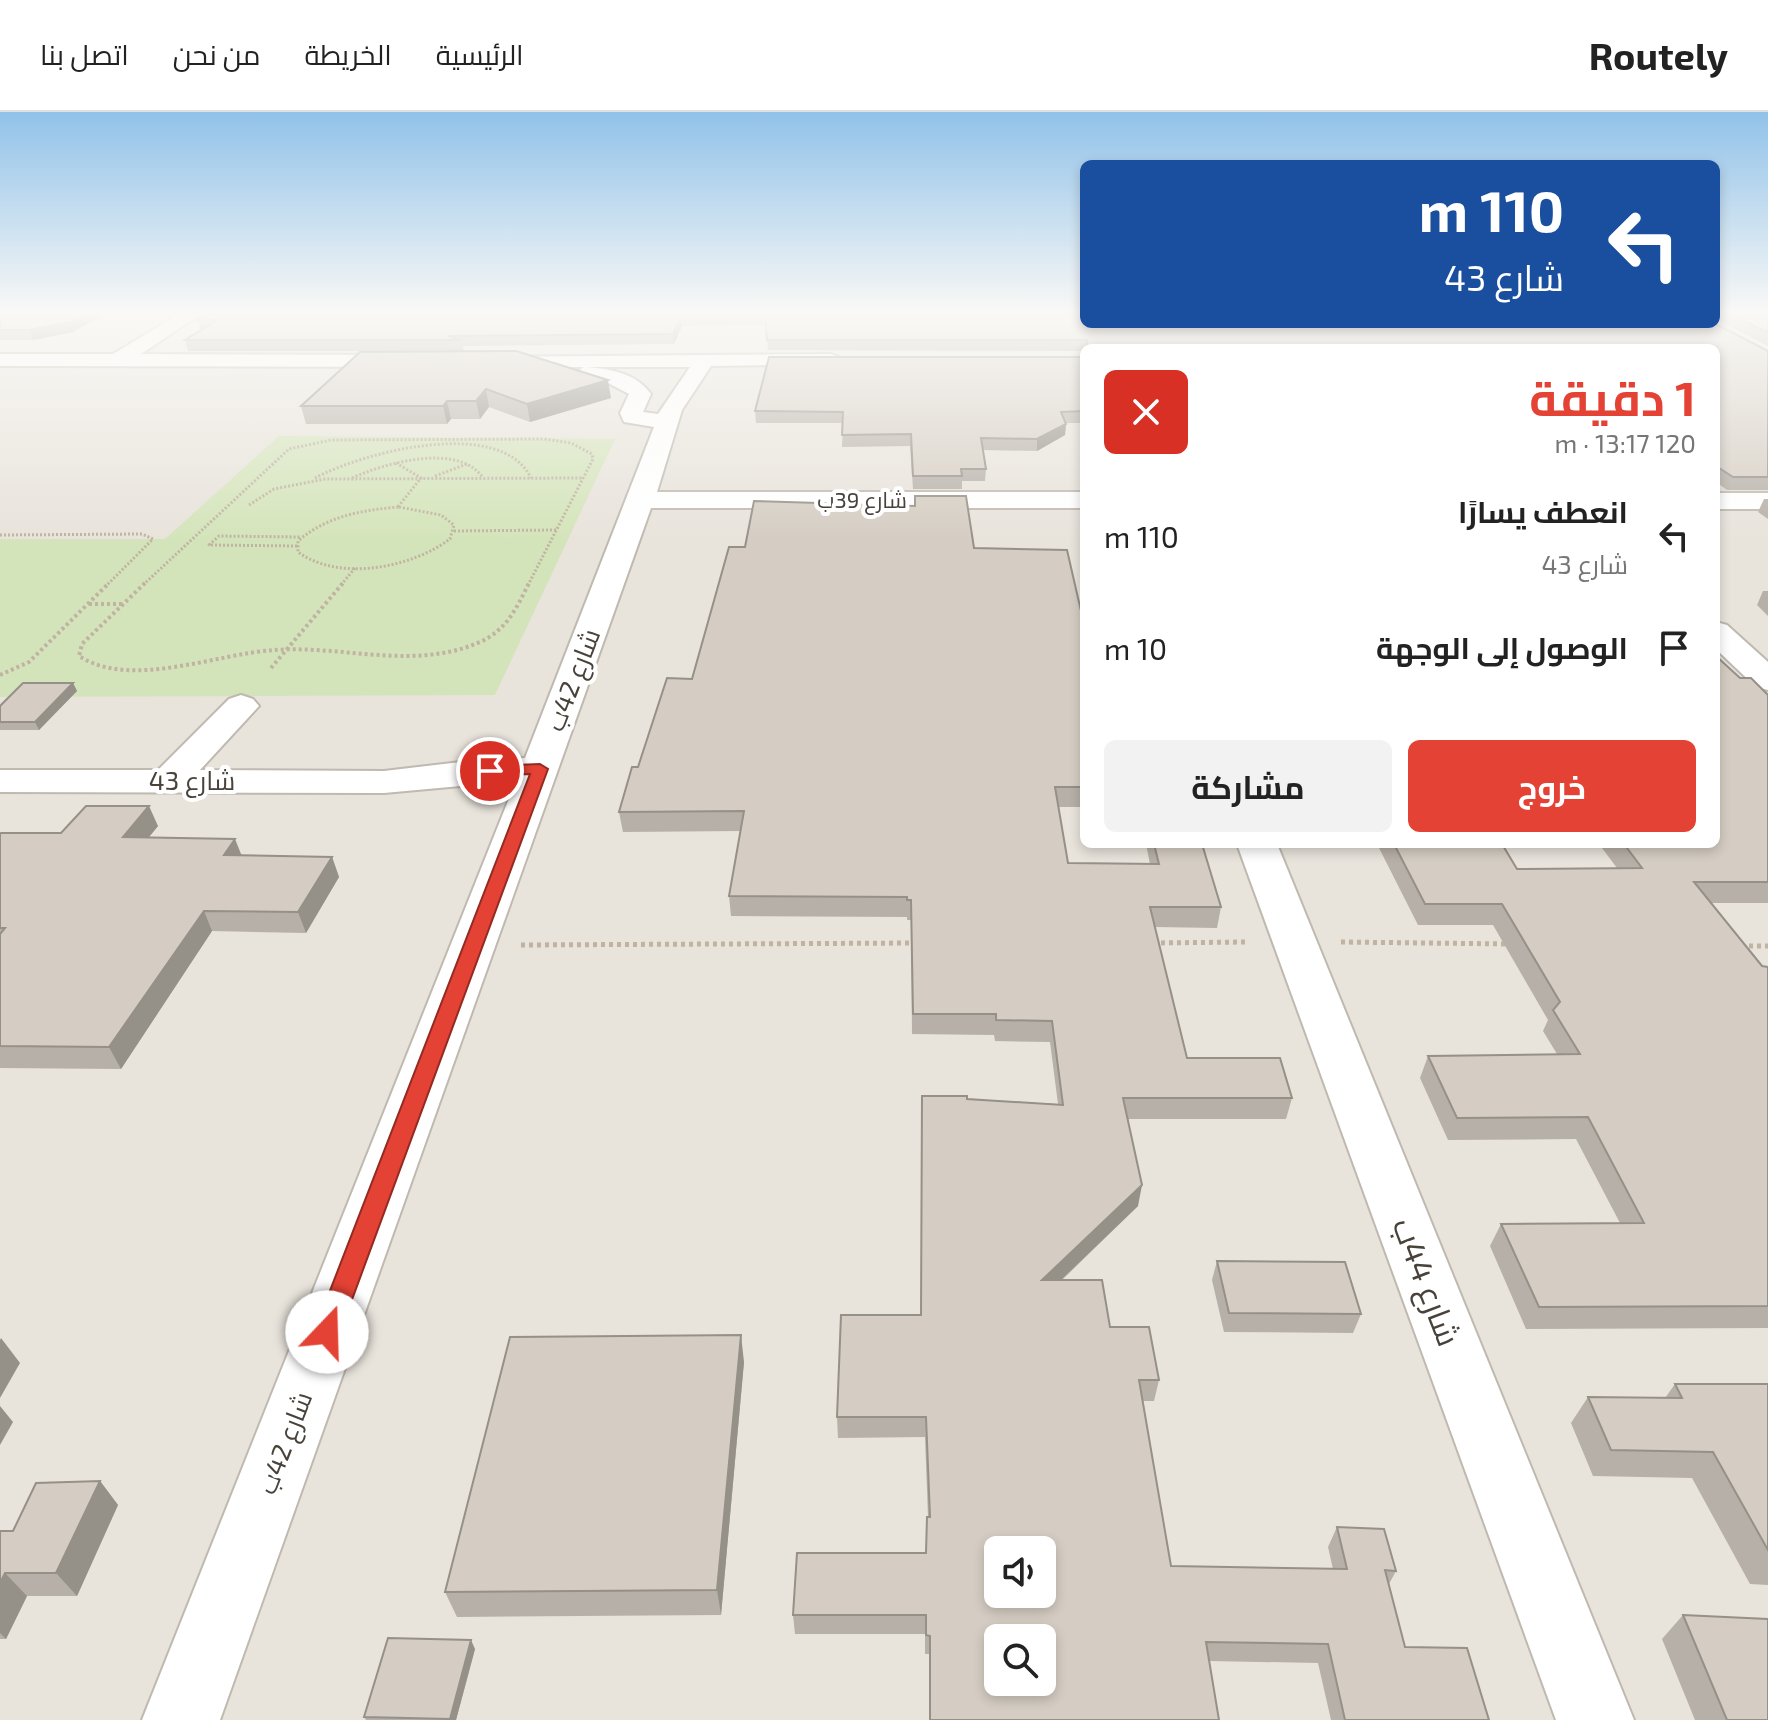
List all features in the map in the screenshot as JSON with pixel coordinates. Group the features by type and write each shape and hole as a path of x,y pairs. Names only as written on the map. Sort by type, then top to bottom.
{"street":[{"path":"637,390 640,394 632,417 671,412 672,390"},
{"name":"شارع 42ب","path":"181,1720 641,500 671,412 685,390"},
{"name":"شارع 39ب","path":"641,500 1080,500"},
{"path":"1720,501 1768,501"},
{"path":"1720,636 1768,680"},
{"path":"169,781 241,706"},
{"name":"شارع 43","path":"0,781 534,784"},
{"name":"شارع 44ب","path":"1259,848 1595,1720"}],"path":[{"path":"331,440 559,440 582,446 592,454 593,459 556,530 505,626 480,642 442,653 400,657 286,649 138,668 103,668 84,661 79,650 122,604 283,453 298,446 331,440"},
{"path":"249,505 274,489 312,480 369,455 447,445 511,455 526,465 531,478"},
{"path":"351,478 395,462 435,459 468,463 480,470 483,478"},
{"path":"395,462 421,478"},
{"path":"429,478 468,463"},
{"path":"397,508 421,478"},
{"path":"312,480 583,478"},
{"path":"297,546 209,545 219,536 301,537 332,518 397,508 441,514 449,519 454,531"},
{"path":"301,537 298,552 312,562 355,568 413,559 441,546 454,531 556,530"},
{"path":"0,535 142,534 153,539 29,662 0,675"},
{"path":"271,668 355,568"},
{"path":"88,604 122,604"},
{"path":"473,945 931,943"},
{"path":"1152,943 1515,944"},
{"path":"1736,946 1768,946"}],"shaded area":[{"path":"0,390 1080,390 1080,848 1720,848 1720,390 1768,390 1768,1720 0,1720"}],"green space":[{"path":"279,436 615,439 495,695 0,697 0,539 165,539"}],"building":[{"path":"318,390 485,390 476,401 447,401 443,406 301,406"},
{"path":"489,390 574,390 527,404"},
{"path":"760,390 1080,390 1080,411 1061,412 1066,424 1037,439 981,438 986,469 961,469 962,476 913,476 911,434 842,435 843,412 755,411"},
{"path":"1720,390 1768,390 1768,477 1733,477 1720,469"},
{"path":"915,496 966,496 974,548 1067,550 1080,607 1080,787 1055,787 1068,863 1159,864 1155,848 1203,848 1221,907 1150,907 1187,1058 1280,1058 1292,1098 1123,1098 1142,1185 1042,1280 1102,1280 1110,1327 1149,1327 1159,1380 1139,1380 1171,1566 1347,1569 1337,1527 1384,1529 1396,1571 1385,1570 1405,1647 1467,1648 1489,1720 1345,1720 1328,1644 1206,1642 1219,1720 930,1720 930,1636 926,1635 926,1615 793,1615 797,1553 926,1553 927,1517 930,1517 926,1417 837,1417 841,1315 921,1315 922,1096 967,1096 967,1099 1063,1105 1052,1021 996,1020 996,1014 913,1014 911,900 907,897 729,896 744,811 619,812 632,767 638,767 667,678 692,679 729,547 745,547 754,501 915,506"},
{"path":"1720,660 1740,678 1751,678 1768,695 1768,882 1694,882 1762,966 1768,967 1768,1306 1539,1307 1501,1224 1644,1223 1588,1117 1457,1118 1428,1056 1580,1054 1553,1010 1560,1002 1502,904 1425,904 1396,848 1504,848 1517,869 1642,868 1627,848 1720,848"},
{"path":"23,683 73,683 35,722 0,722 0,706"},
{"path":"86,806 149,806 123,837 235,839 224,855 332,857 298,912 204,911 109,1047 0,1046 0,934 5,928 0,928 0,834 61,833"},
{"path":"1217,1261 1345,1262 1361,1314 1229,1313"},
{"path":"741,1335 717,1590 445,1592 510,1337"},
{"path":"1675,1384 1768,1384 1768,1550 1713,1452 1611,1450 1588,1397 1682,1398"},
{"path":"100,1481 56,1573 5,1573 0,1583 0,1531 13,1531 36,1483"},
{"path":"1683,1615 1768,1619 1768,1720 1727,1720"},
{"path":"388,1638 471,1640 450,1719 364,1717"}],"route":[{"path":"327,1332 540,769 490,771"}]}
